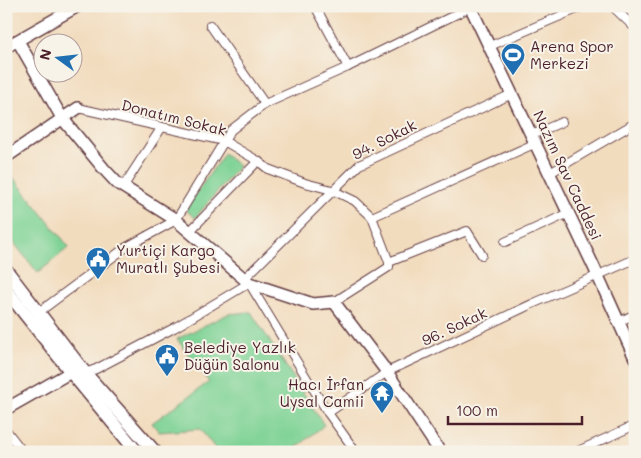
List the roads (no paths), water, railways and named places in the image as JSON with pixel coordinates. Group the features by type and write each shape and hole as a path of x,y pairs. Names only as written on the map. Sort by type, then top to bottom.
{"main road":[{"path":"6,270 85,373 150,450"},
{"path":"6,290 137,452"},
{"path":"71,372 85,373"}],"street":[{"path":"6,47 78,6"},
{"path":"315,6 348,67"},
{"path":"490,46 572,8 584,6"},
{"path":"612,6 635,28"},
{"path":"39,312 125,248 176,220 231,130 265,104 348,67 471,7"},
{"name":"Nazım Sav Caddesi","path":"471,7 598,274 635,358"},
{"path":"210,25 265,104"},
{"path":"18,41 62,118 117,183 190,230 247,281 328,414 356,452"},
{"name":"94. Sokak","path":"85,373 174,328 247,281 332,190 359,165 512,94"},
{"path":"6,157 78,108"},
{"name":"Donatım Sokak","path":"78,108 224,141 258,161 268,170 332,190 355,201 372,218 389,265"},
{"path":"372,218 534,139 562,122"},
{"path":"550,173 635,123"},
{"path":"124,187 162,127"},
{"path":"190,230 258,161"},
{"path":"505,242 569,213"},
{"path":"247,281 313,304 334,302 389,265 467,231 482,255"},
{"name":"96. Sokak","path":"328,414 387,372 598,274 635,259"},
{"path":"334,302 387,372 440,452"},
{"path":"619,322 635,314"},
{"path":"6,409 71,372"},
{"path":"576,452 635,425"},
{"path":"6,430 23,452"}],"place":[{"name":"Arena Spor Merkezi","path":"513,76"},
{"name":"Yurtiçi Kargo Muratlı Şubesi","path":"98,280"},
{"name":"Belediye Yazlık Düğün Salonu","path":"167,377"},
{"name":"Hacı İrfan Uysal Camii","path":"382,414"}]}
